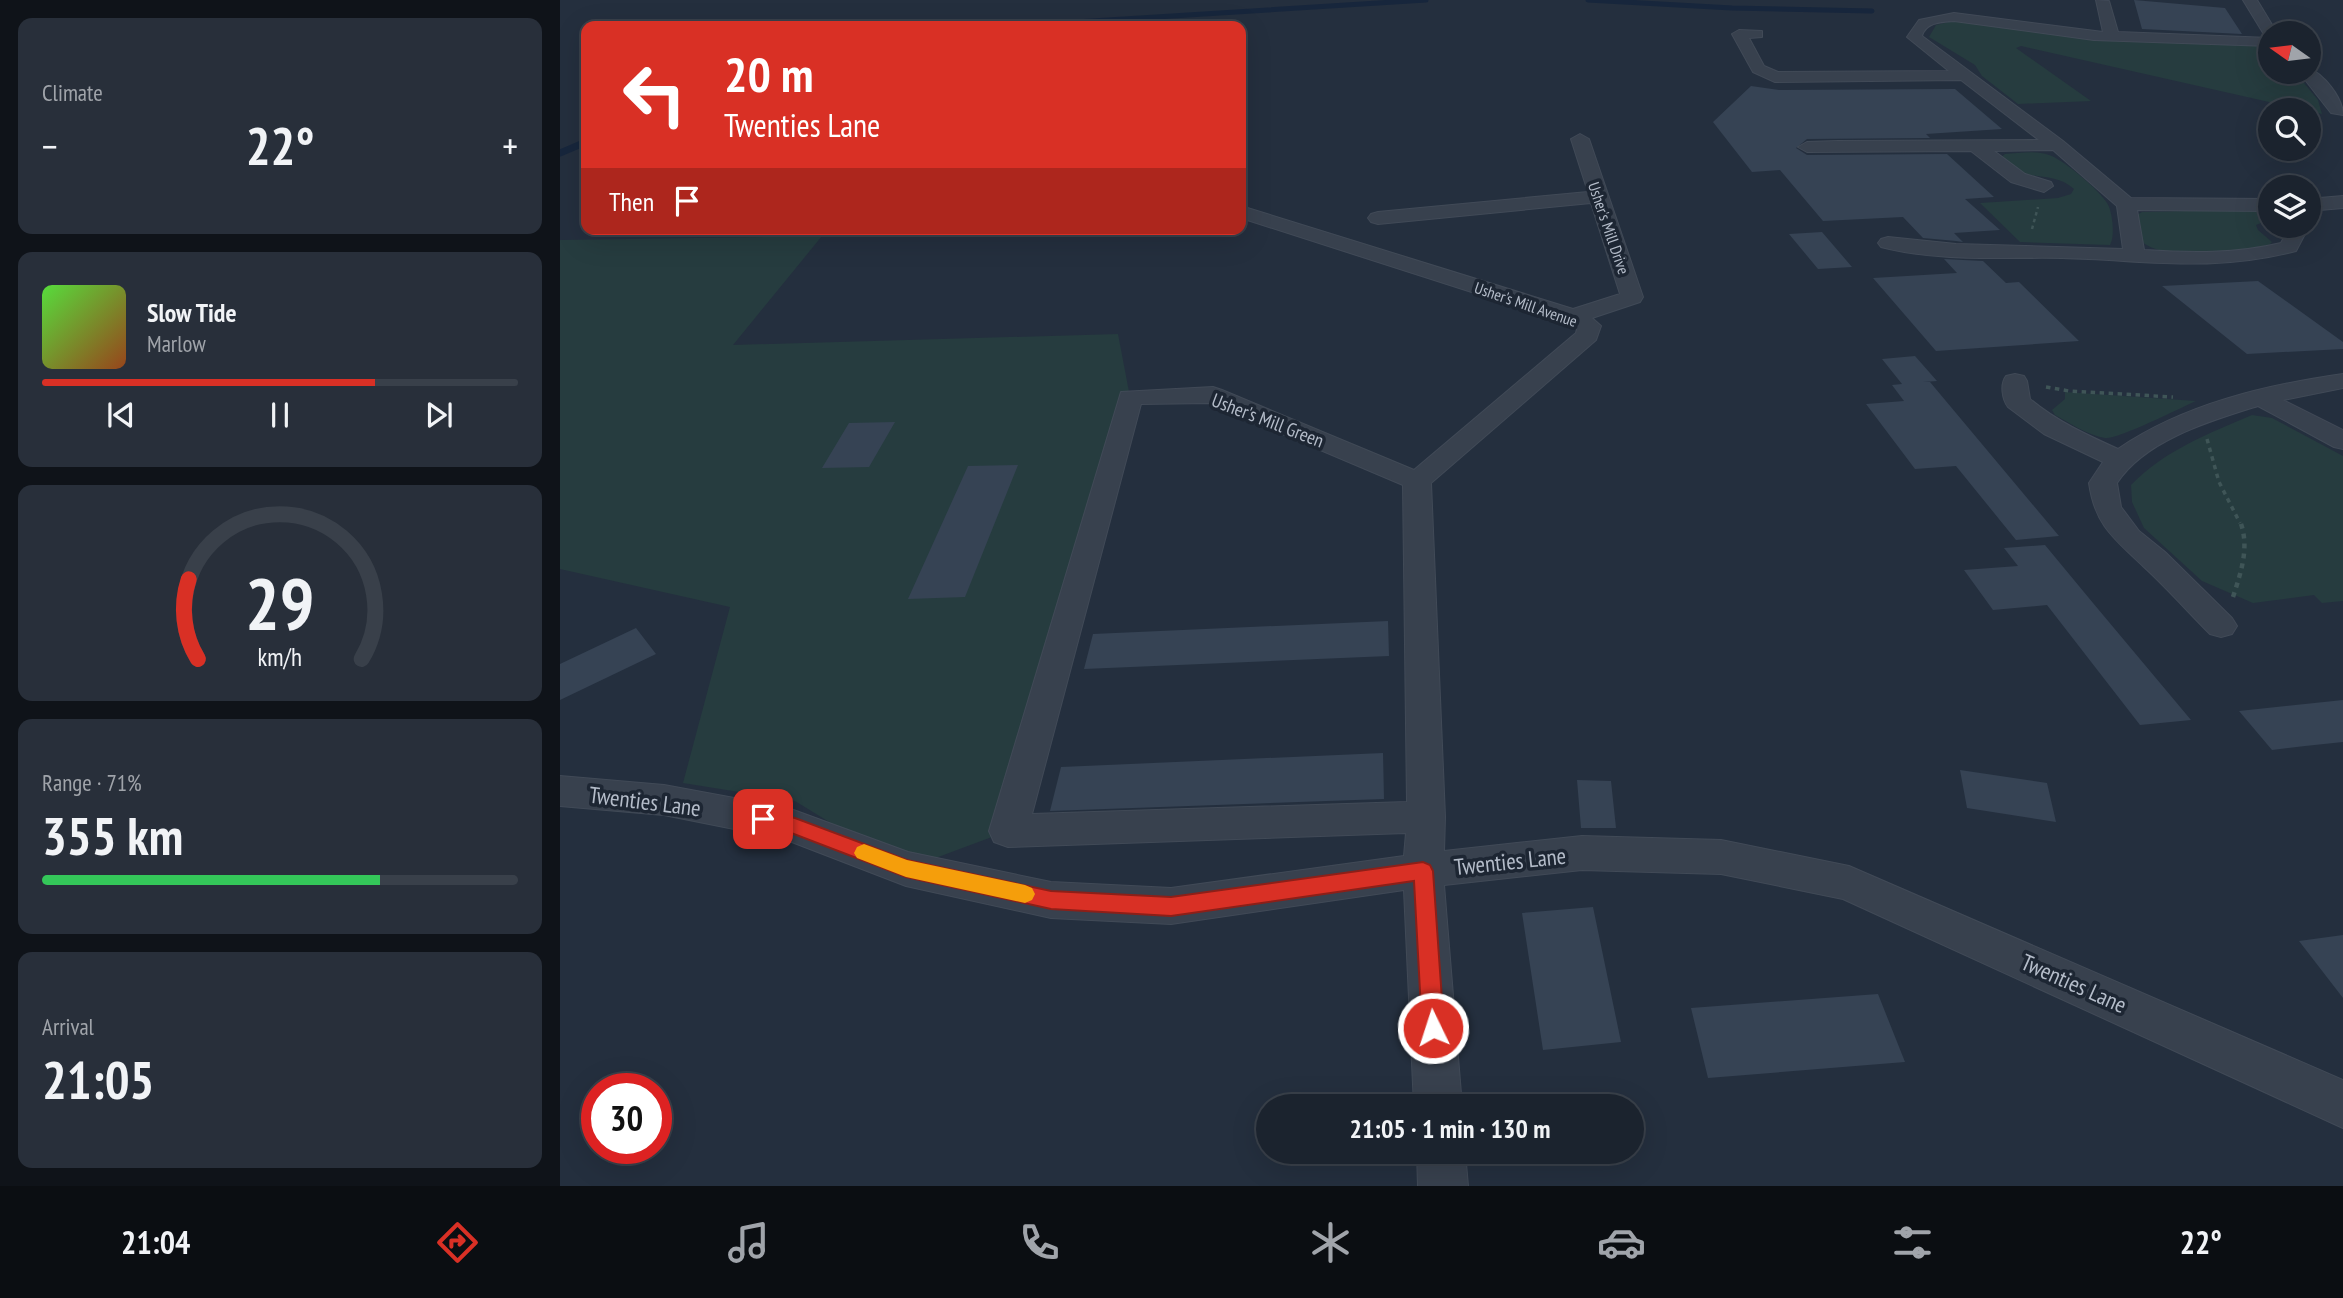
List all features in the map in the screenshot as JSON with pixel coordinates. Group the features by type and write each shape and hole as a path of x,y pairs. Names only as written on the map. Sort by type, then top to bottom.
{"street":[{"path":"1947,0 1954,17"},
{"path":"2250,0 2263,21"},
{"path":"2102,1 2112,37"},
{"path":"2135,256 2126,204 2057,145 1914,37 1915,32 1923,23 1937,18 1954,17 2112,37 2258,42"},
{"path":"1756,34 1739,34 1758,69 1775,77 1966,75"},
{"path":"2319,84 2337,109 2343,110"},
{"name":"Usher's Mill Drive","path":"1573,317 1633,296 1597,197 1580,139"},
{"path":"1807,148 1859,145 2057,145"},
{"path":"1977,147 2018,178 2044,186"},
{"path":"1378,218 1422,223 1597,197"},
{"path":"2321,204 2343,202"},
{"path":"2126,204 2258,205"},
{"name":"Usher's Mill Avenue","path":"1246,214 1573,317 1589,326 1588,335 1417,481"},
{"path":"1888,243 1928,251 2026,250 2216,260 2262,256 2289,247 2293,238"},
{"path":"2015,381 2017,402 2037,419 2076,441 2121,460"},
{"path":"2221,626 2154,559 2128,538 2107,507 2103,483 2121,460 2168,432 2261,398 2301,387 2343,381"},
{"name":"Usher's Mill Green","path":"1417,481 1213,395 1130,397 1009,831 1426,817"},
{"path":"2261,398 2343,441"},
{"path":"1417,481 1426,817 1423,871 1437,1094"},
{"name":"Twenties Lane","path":"560,791 664,800 788,824 906,869 1051,900 1171,906 1423,871 1582,853 1721,857 1849,883 2343,1104"},
{"path":"1442,1164 1443,1186"}],"path":[{"path":"2026,250 2044,186"},
{"path":"2015,381 2069,391 2200,398 2233,407"},
{"path":"2195,421 2207,435 2214,475 2242,520 2247,542 2243,573 2221,626"}],"green space":[{"path":"1953,21 2099,40 2258,45 2258,84 2305,84 2316,98 2258,100 2021,46 2016,48 2091,101 2018,104 1982,76 1975,65 1929,37 1936,25"},
{"path":"2044,153 2063,162 2081,176 2109,207 2113,231 2110,245 2020,242 1980,203 2058,198 2071,194 2074,189 2061,181 2016,171 1999,159 2005,154"},
{"path":"2258,209 2258,238 2267,238 2272,242 2269,245 2202,254 2167,252 2152,248 2141,241 2137,215 2142,212"},
{"path":"822,236 733,345 1118,334 1130,397 1008,831 906,869 795,801 683,783 730,607 560,569 560,240"},
{"path":"2065,392 2196,401 2135,429 2105,438 2085,432 2055,415 2052,410 2065,399"},
{"path":"2252,415 2272,418 2343,456 2343,601 2322,603 2314,595 2253,603 2202,581 2144,528 2132,502 2131,485 2173,452"}],"building":[{"path":"2134,0 2225,8 2242,34 2142,29"},
{"path":"1751,86 1779,90 1955,89 2002,129 1926,134 1930,138 1807,139 1796,148 1807,155 1947,154 1994,197 1965,199 2000,230 1954,233 1963,242 1923,238 1903,217 1823,221 1780,170 1752,172 1713,122"},
{"path":"1822,232 1852,267 1818,269 1789,234"},
{"path":"1944,259 1983,261 2006,283 2019,282 2079,341 1936,351 1873,278 1957,273"},
{"path":"2258,281 2343,342 2343,349 2247,354 2162,286"},
{"path":"1915,356 1937,381 1923,382 1930,382 2059,536 2016,540 1956,466 1915,469 1866,404 1904,401 1892,385 1902,384 1882,359"},
{"path":"895,422 869,467 822,468 849,423"},
{"path":"1018,465 965,597 908,599 968,466"},
{"path":"2045,545 2191,720 2140,725 2047,605 1993,610 1964,570 2018,566 2004,548"},
{"path":"1388,621 1389,656 1084,669 1093,634"},
{"path":"636,628 656,654 560,700 560,664"},
{"path":"2343,700 2343,742 2272,750 2239,711"},
{"path":"1383,753 1384,799 1050,811 1061,767"},
{"path":"1960,770 2047,783 2056,822 1967,808"},
{"path":"1577,780 1611,781 1616,828 1581,828"},
{"path":"1593,907 1621,1042 1543,1050 1522,913"},
{"path":"2343,935 2343,998 2299,941"},
{"path":"1878,994 1905,1062 1708,1078 1691,1008"}],"waterway":[{"path":"1092,21 1426,0"},
{"path":"1588,0 1732,8 1872,11"},
{"path":"560,153 581,144"}],"slow traffic":[{"path":"864,853 906,869 1025,894"}],"route":[{"path":"763,819 788,824 906,869 1051,900 1171,906 1423,871 1433,1028"}]}
